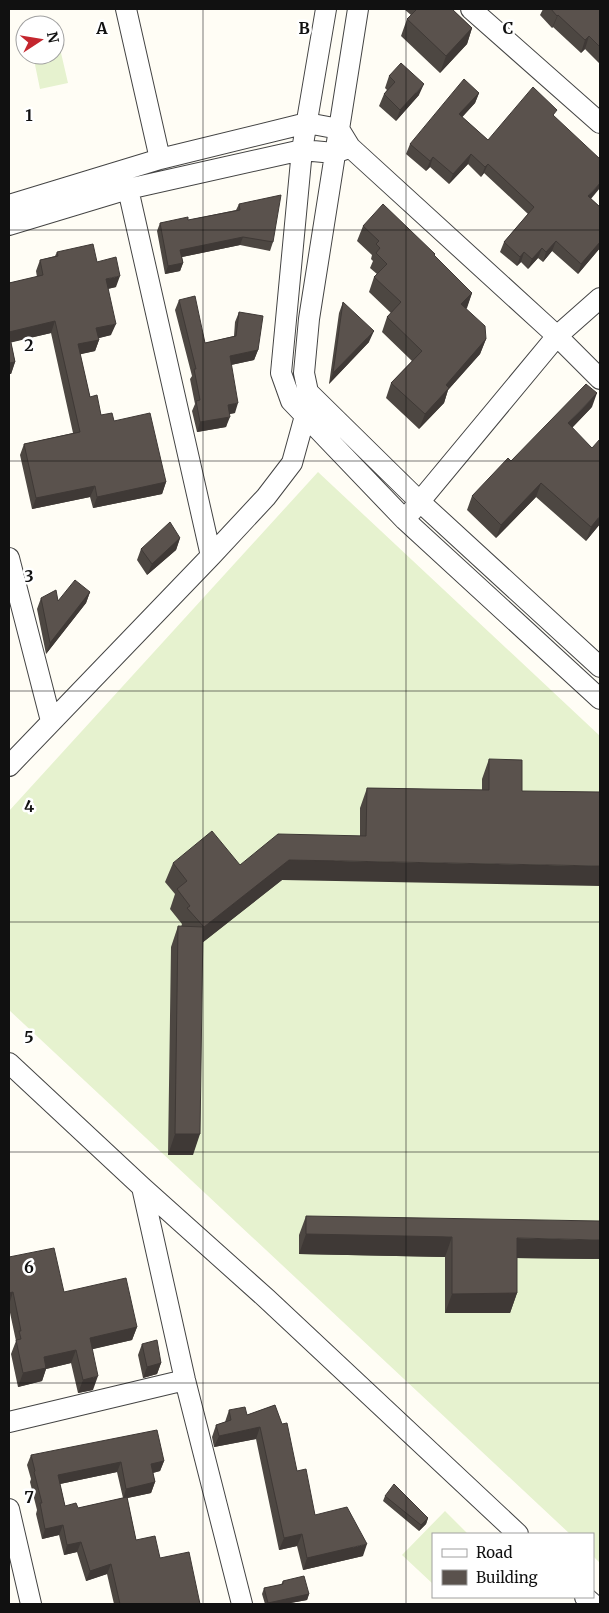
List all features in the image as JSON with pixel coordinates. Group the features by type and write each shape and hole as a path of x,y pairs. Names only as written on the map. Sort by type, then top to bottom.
{"street":[{"path":"126,9 160,159"},
{"path":"326,9 302,150 281,373 291,401 405,520 600,699"},
{"path":"358,9 339,129 342,150 308,319 304,373 308,392 419,501 600,667"},
{"path":"471,9 600,123"},
{"path":"9,205 160,159 307,123 339,129"},
{"path":"9,225 128,189 302,150 342,150 557,336 600,379"},
{"path":"128,189 211,556"},
{"path":"405,520 557,336 600,298"},
{"path":"9,766 266,497 292,463 306,416"},
{"path":"9,558 51,721"},
{"path":"9,1063 142,1187 267,1299 517,1533"},
{"path":"142,1187 185,1380 242,1604"},
{"path":"9,1422 185,1380"},
{"path":"9,1509 31,1604"}],"green space":[{"path":"35,65 64,65 68,83 40,89"},
{"path":"318,472 600,736 600,1563 594,1557 594,1533 569,1533 9,1010 9,811"},
{"path":"445,1511 467,1533 432,1533 432,1583 402,1555"}],"building":[{"path":"417,9 452,9 472,28 446,56 407,19"},
{"path":"551,9 600,9 600,47 589,36 585,40"},
{"path":"401,63 424,84 400,110 384,94 395,82 389,76"},
{"path":"464,79 479,93 459,114 488,140 533,87 557,110 553,115 600,159 600,183 588,196 600,207 600,242 581,264 556,241 546,252 542,248 532,259 524,252 520,257 504,242 534,207 488,164 485,167 471,154 453,174 433,157 430,161 410,144"},
{"path":"281,195 273,242 243,237 180,250 183,263 168,266 160,223 188,217 188,220 240,210 239,204"},
{"path":"383,204 472,293 461,304 485,326 486,339 446,385 449,388 425,414 391,383 422,351 387,317 401,302 374,277 387,264 376,253 380,248 376,244 379,241 363,226"},
{"path":"93,244 97,262 116,257 120,276 106,279 116,324 96,328 99,340 78,344 90,397 97,395 101,415 112,413 114,421 150,413 166,482 97,497 95,486 36,498 24,444 80,432 55,321 9,332 9,283 43,275 40,260 58,256 57,252"},
{"path":"195,296 205,343 236,336 239,312 263,316 258,350 230,356 238,403 228,405 230,417 200,422 196,401 200,400 194,369 196,369 179,300"},
{"path":"343,302 374,331 333,373"},
{"path":"9,333 15,362 9,363"},
{"path":"586,384 597,393 568,423 592,448 600,439 600,516 591,527 541,483 501,525 472,496 508,458 511,461"},
{"path":"170,522 180,538 152,564 141,549"},
{"path":"75,580 90,592 50,643 41,598 56,590 58,601"},
{"path":"489,759 522,760 522,791 600,792 600,866 289,860 204,927 187,908 190,906 177,889 187,881 173,863 212,831 240,865 278,834 366,836 367,788 489,790"},
{"path":"178,926 203,927 200,1134 175,1134"},
{"path":"306,1216 600,1221 600,1240 517,1238 517,1293 452,1294 452,1237 306,1234"},
{"path":"54,1248 64,1292 126,1278 137,1327 90,1338 98,1376 83,1380 76,1350 44,1357 46,1368 23,1373 16,1340 21,1339 19,1331 21,1331 13,1292 9,1293 9,1257"},
{"path":"157,1340 161,1363 147,1367 142,1344"},
{"path":"275,1405 282,1424 287,1423 297,1471 306,1469 315,1515 347,1507 367,1544 307,1558 302,1534 284,1538 260,1427 219,1436 216,1425 231,1420 229,1410 245,1407 247,1415"},
{"path":"157,1430 164,1461 151,1464 155,1482 126,1489 121,1462 58,1475 65,1506 76,1503 78,1508 127,1497 136,1540 155,1536 160,1558 189,1552 200,1604 120,1604 111,1564 90,1571 81,1542 67,1545 63,1525 45,1529 40,1503 42,1503 31,1455"},
{"path":"394,1484 428,1518 421,1525 385,1496"},
{"path":"304,1576 309,1594 268,1603 264,1588 283,1584 283,1581"}]}
